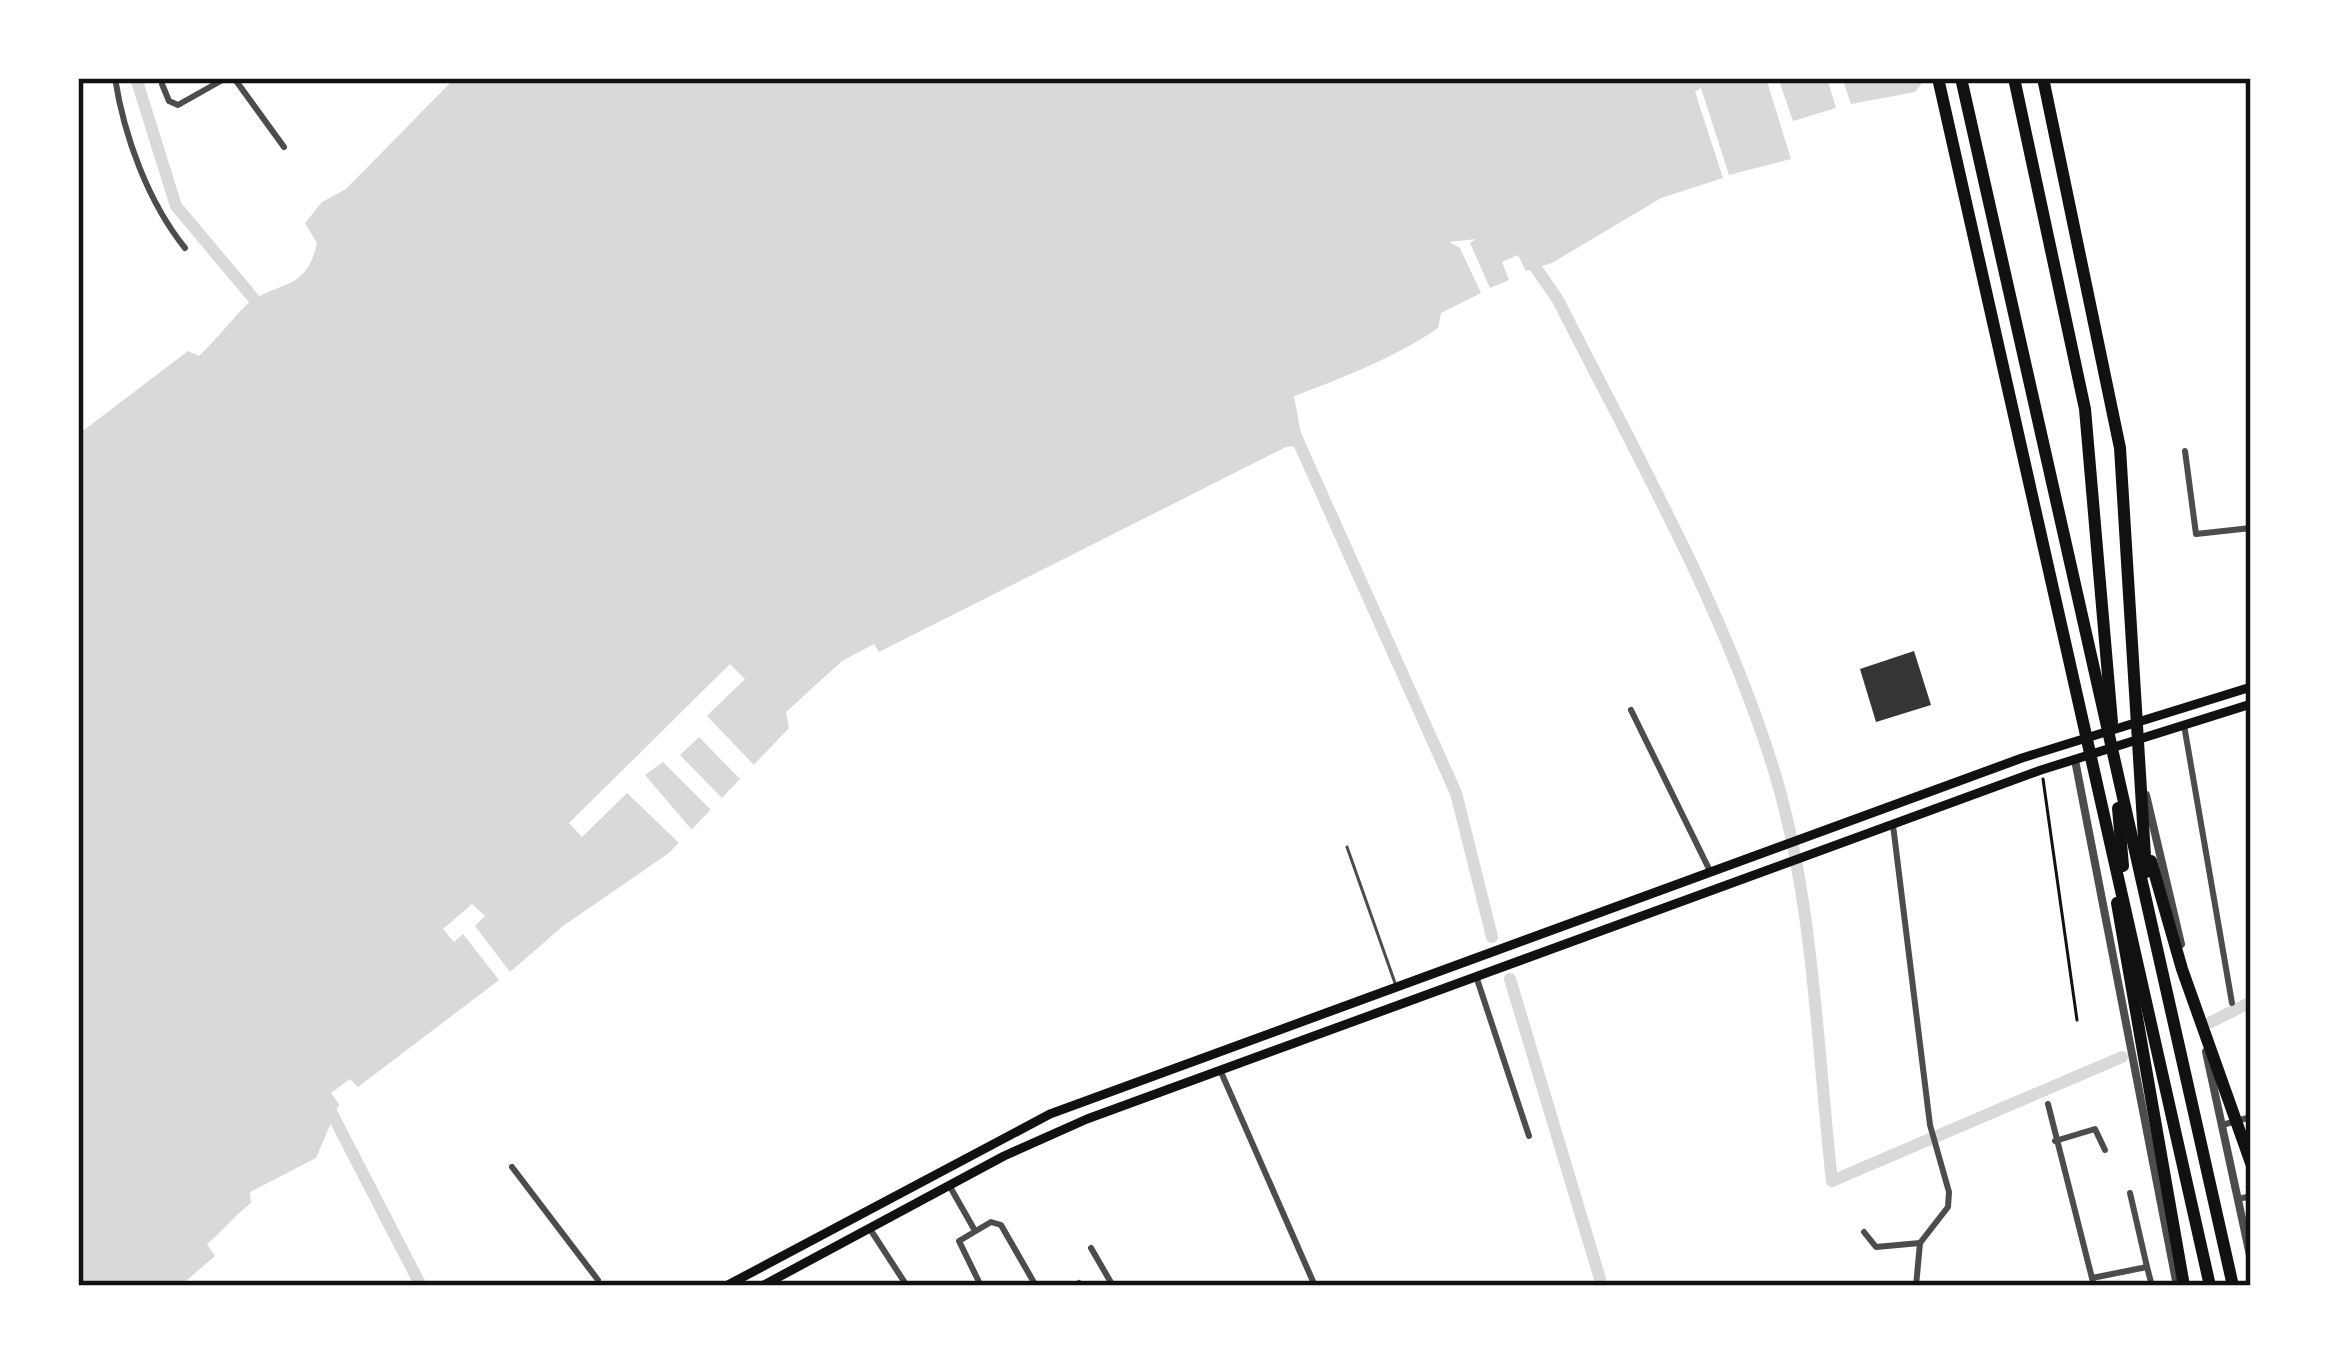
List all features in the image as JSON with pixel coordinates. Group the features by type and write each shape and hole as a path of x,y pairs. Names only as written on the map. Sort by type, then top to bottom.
{"highway":[{"path":"1938,78 2210,1286"},
{"path":"1961,78 2233,1286"},
{"path":"2014,78 2085,409 2117,794 2136,954"},
{"path":"2043,78 2120,448 2156,950"},
{"path":"2117,794 2120,936 2180,1286"},
{"path":"2144,831 2182,969 2251,1163"}],"main road":[{"path":"727,1286 1051,1114 2022,758 2251,687"},
{"path":"762,1286 949,1184 1087,1119 1790,861 2075,760 2251,704"}],"street":[{"path":"115,78 130,142 165,223 185,248"},
{"path":"162,84 170,101 178,105 230,78 284,147"},
{"path":"2185,451 2196,534 2251,528"},
{"path":"1631,710 1711,873"},
{"path":"2184,724 2232,1003"},
{"path":"2133,741 2251,1258"},
{"path":"2075,760 2180,1286"},
{"path":"1893,825 1930,1125 1949,1200 1920,1243 1916,1286"},
{"path":"1476,976 1528,1136"},
{"path":"1219,1069 1315,1286"},
{"path":"2048,1104 2093,1282 2147,1267"},
{"path":"2222,1125 2251,1117"},
{"path":"2056,1141 2095,1129 2104,1150"},
{"path":"512,1168 598,1280"},
{"path":"949,1184 974,1230"},
{"path":"2130,1193 2152,1286"},
{"path":"2238,1198 2251,1196"},
{"path":"981,1286 959,1248 974,1230 991,1222 1000,1225 1036,1286"},
{"path":"869,1227 908,1286"},
{"path":"1864,1232 1876,1247 1920,1243"},
{"path":"1090,1248 1113,1286"}],"lane":[{"path":"1347,847 1396,985"}],"path":[{"path":"2045,786 2077,1020"}],"shaded area":[{"path":"455,78 1766,78 1791,159 1729,175 1701,88 1695,92 1723,178 1661,198 1552,263 1526,271 1518,255 1502,262 1509,280 1490,288 1470,243 1476,239 1449,242 1460,248 1481,293 1441,313 1438,328 1406,348 1294,396 1303,445 1286,447 879,652 874,644 842,661 786,712 789,728 669,853 563,926 510,972 475,926 485,916 472,904 443,929 454,942 463,934 499,980 358,1087 350,1079 331,1093 339,1104 316,1158 250,1192 251,1203 207,1244 215,1256 180,1286 78,1286 78,426 84,430 188,351 199,356 249,303 301,276 317,243 305,223 322,202 346,189"},
{"path":"1778,78 1827,78 1836,108 1793,121"},
{"path":"1842,78 1926,78 1915,92 1851,104"}],"pier":[{"path":"730,664 745,679 707,716 754,765 740,779 699,737 680,755 722,798 711,810 663,762 645,775 692,830 679,843 627,793 582,837 569,823"}],"building":[{"path":"1914,651 1931,705 1876,722 1860,669"}],"waterway":[{"path":"136,78 176,206 254,299"},
{"path":"1529,258 1558,300 1677,532 1731,652 1775,774 1806,924 1832,1181 2122,1057"},
{"path":"1294,432 1456,793 1492,937"},
{"path":"1510,979 1600,1279"},
{"path":"2211,1022 2251,1002"},
{"path":"328,1106 421,1286"}]}
